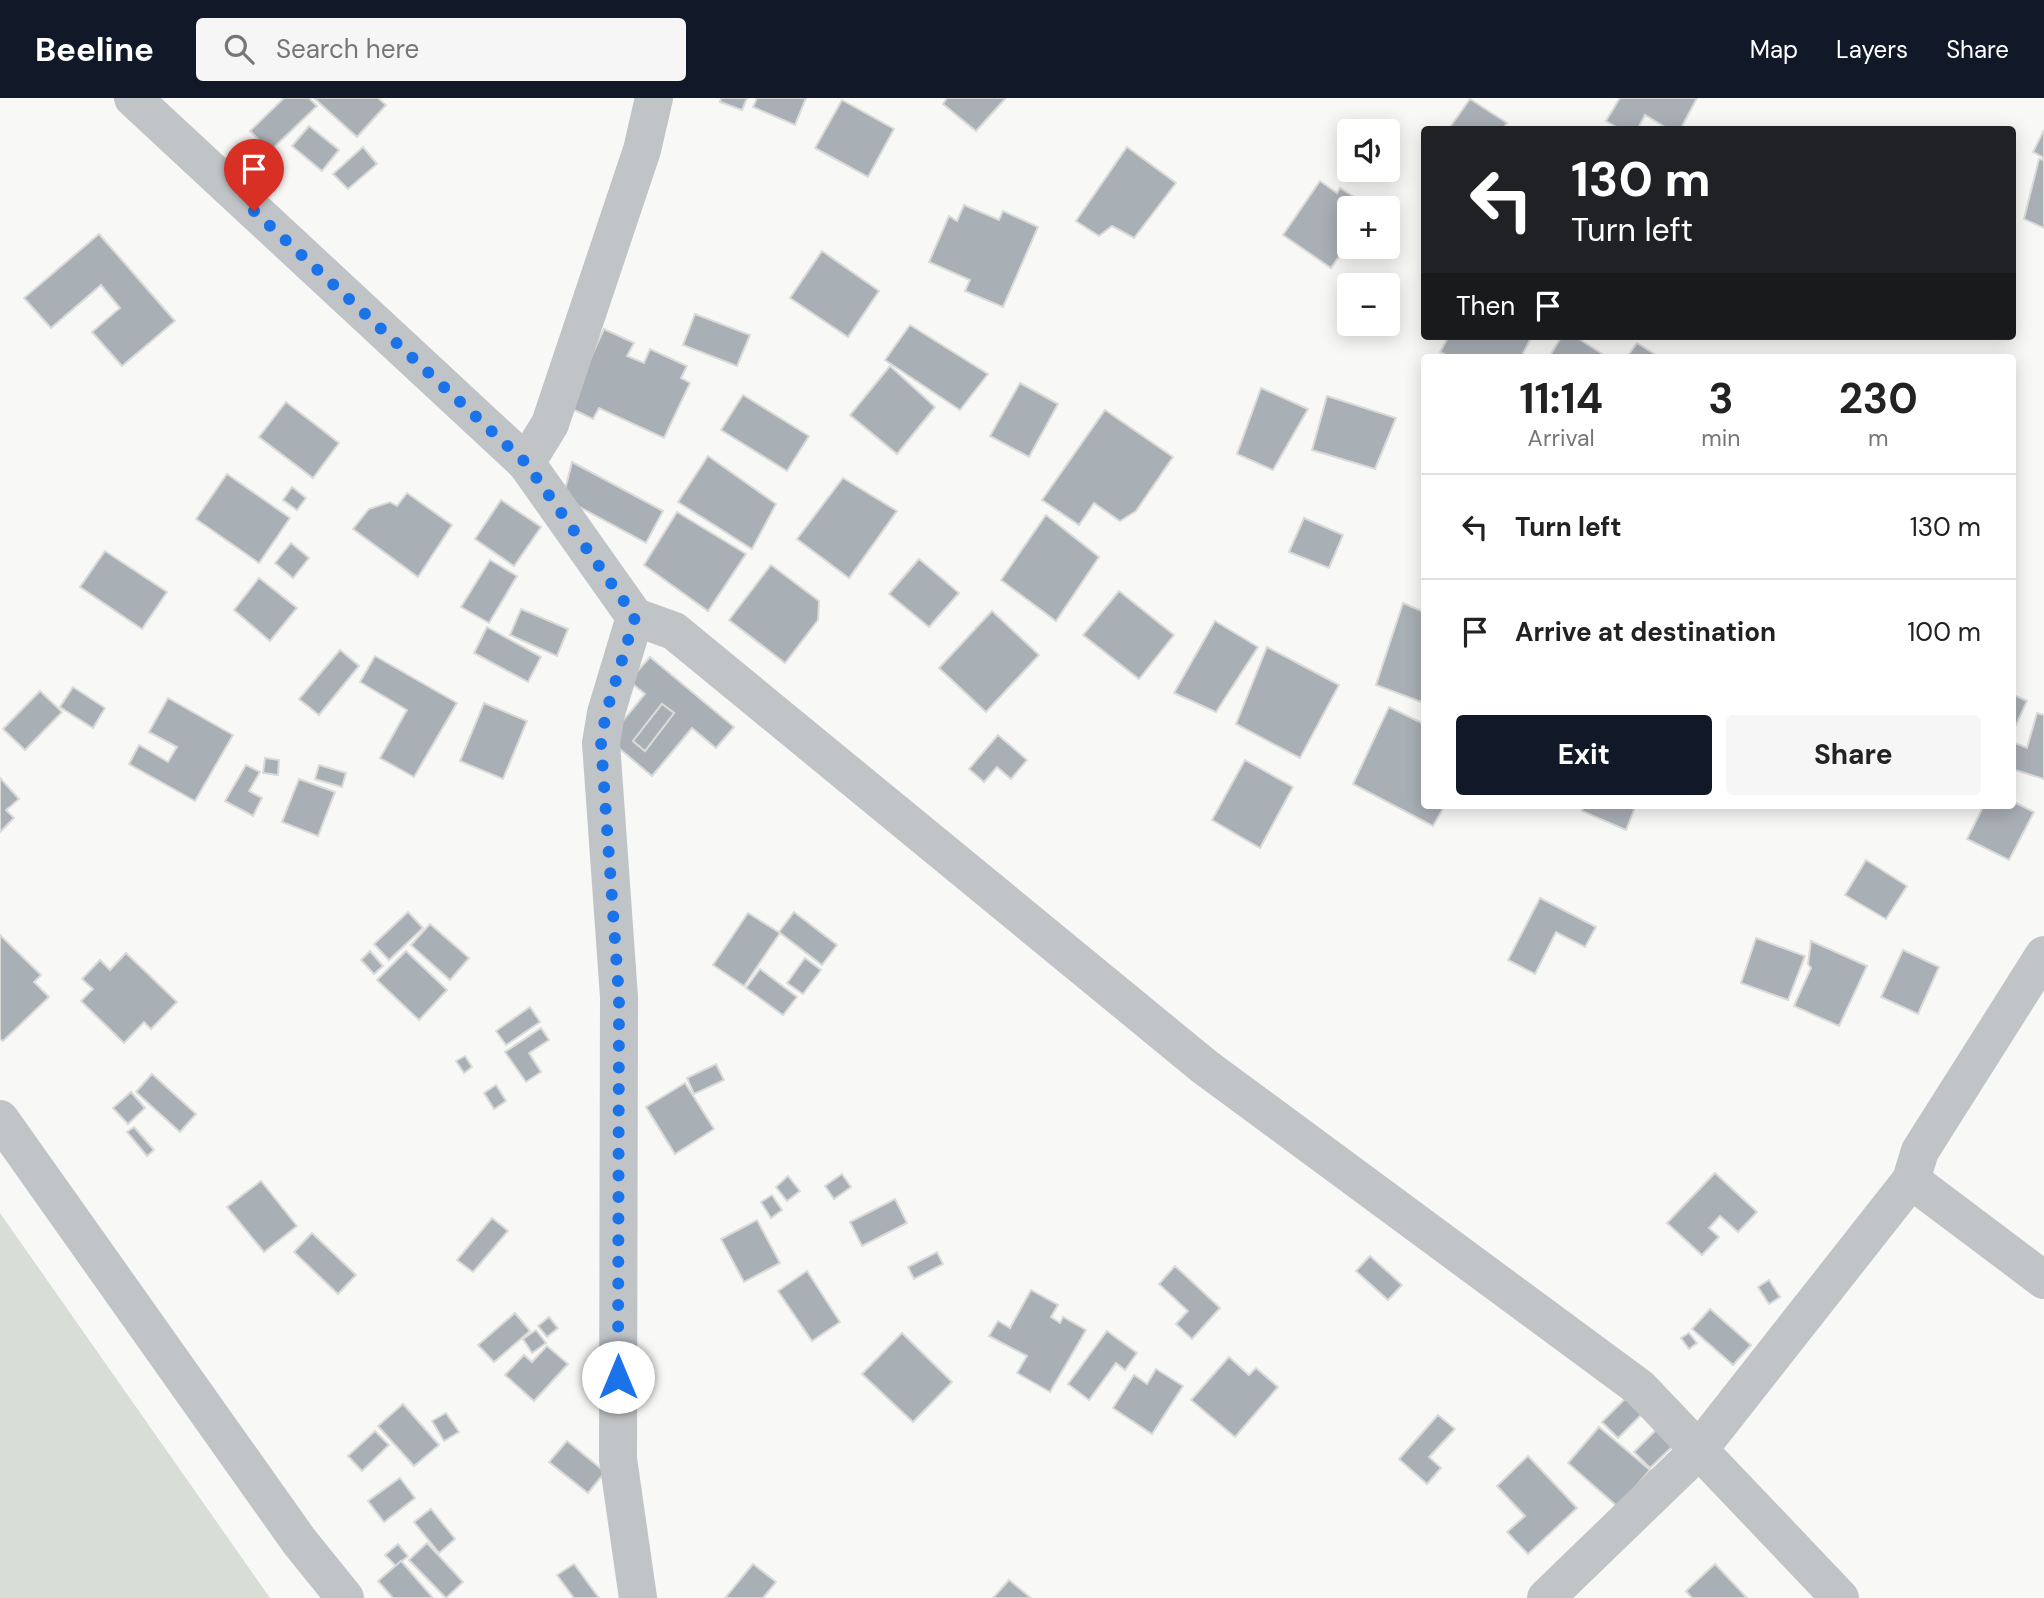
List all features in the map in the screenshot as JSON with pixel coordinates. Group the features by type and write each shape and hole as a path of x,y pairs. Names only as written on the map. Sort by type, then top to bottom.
{"street":[{"path":"133,98 526,463 635,617 674,631 1205,1067 1640,1388 1698,1452 1840,1598"},
{"path":"526,463 550,424 642,150 654,98"},
{"path":"635,617 606,713 601,743 619,997 618,1459 638,1598"},
{"path":"1546,1598 1698,1452 1911,1180 1920,1151 2044,955"},
{"path":"0,1119 299,1541 345,1598"},
{"path":"1911,1180 2044,1280"}],"shaded area":[{"path":"0,1213 270,1598 0,1598"}],"building":[{"path":"284,98 309,98 317,106 270,151 250,131"},
{"path":"314,98 378,98 386,105 357,137"},
{"path":"721,98 747,98 742,110 720,102"},
{"path":"757,98 806,98 795,125 753,107"},
{"path":"947,98 1005,99 976,131 943,104"},
{"path":"1620,98 1697,98 1682,126 1663,126 1645,115 1639,126 1615,126 1606,121"},
{"path":"1470,99 1507,123 1505,126 1451,126"},
{"path":"842,100 894,129 868,177 815,148"},
{"path":"309,126 339,150 322,171 292,146"},
{"path":"2044,130 2044,158 2033,152"},
{"path":"363,147 377,164 348,189 333,174"},
{"path":"1127,147 1176,183 1134,238 1112,226 1099,236 1076,221"},
{"path":"2039,159 2044,160 2044,228 2024,219"},
{"path":"1320,181 1337,193 1340,188 1352,196 1337,196 1337,259 1331,268 1283,235"},
{"path":"964,205 999,220 1003,211 1038,227 1003,307 965,291 970,280 929,262 949,216 957,221"},
{"path":"99,234 175,321 122,366 92,332 120,308 101,285 51,328 24,298"},
{"path":"822,251 879,291 848,337 790,298"},
{"path":"695,314 750,335 737,366 683,345"},
{"path":"910,325 988,374 960,410 885,360"},
{"path":"604,329 634,343 627,356 644,363 650,349 687,366 681,378 690,383 664,438 599,408 593,419 568,407"},
{"path":"1447,340 1530,340 1523,354 1440,352"},
{"path":"1560,340 1580,340 1602,354 1551,354"},
{"path":"1637,343 1654,354 1629,354"},
{"path":"890,366 935,407 897,454 850,415"},
{"path":"1020,383 1058,404 1029,457 990,436"},
{"path":"1261,388 1308,409 1273,470 1237,454"},
{"path":"743,395 809,436 787,471 721,430"},
{"path":"1327,396 1396,418 1375,469 1312,450"},
{"path":"286,402 339,443 313,478 259,437"},
{"path":"1105,410 1173,457 1136,511 1120,521 1094,503 1079,525 1042,500"},
{"path":"708,456 776,504 752,549 678,502"},
{"path":"572,462 663,511 646,543 563,498"},
{"path":"227,474 290,518 259,563 196,519"},
{"path":"843,478 897,511 849,578 797,539"},
{"path":"292,487 306,498 297,510 283,500"},
{"path":"407,493 452,525 418,577 353,529 369,509 390,502 397,506"},
{"path":"501,500 541,527 514,566 475,539"},
{"path":"677,512 746,554 708,611 644,565"},
{"path":"1046,515 1099,557 1056,621 1001,580"},
{"path":"1304,518 1343,535 1329,568 1289,552"},
{"path":"291,543 309,558 293,578 275,563"},
{"path":"105,551 167,592 142,629 80,587"},
{"path":"919,559 959,593 929,627 889,594"},
{"path":"490,560 517,576 489,623 461,607"},
{"path":"771,565 819,601 818,620 785,663 729,620"},
{"path":"259,578 297,608 270,641 234,610"},
{"path":"1119,591 1174,635 1139,679 1083,635"},
{"path":"1403,603 1421,611 1421,702 1376,685"},
{"path":"521,609 568,629 557,656 510,635"},
{"path":"992,611 1039,655 986,712 939,668"},
{"path":"1215,621 1258,647 1216,712 1174,693"},
{"path":"487,627 541,657 528,682 474,653"},
{"path":"1267,647 1339,685 1300,758 1236,724"},
{"path":"340,650 359,666 319,715 299,699"},
{"path":"375,656 457,703 414,777 380,758 407,710 360,682"},
{"path":"650,657 734,727 716,748 692,728 652,776 608,739 645,694 629,681","holes":["662,704 674,713 645,751 633,741"]},
{"path":"73,687 105,708 93,728 60,707"},
{"path":"40,691 62,712 25,750 3,729"},
{"path":"2016,696 2027,701 2016,725"},
{"path":"168,698 233,735 195,801 129,764 139,745 168,762 177,747 149,732"},
{"path":"484,703 527,721 503,779 460,761"},
{"path":"662,704 674,713 645,751 633,741"},
{"path":"1389,707 1421,723 1421,809 1443,809 1433,826 1353,784"},
{"path":"2037,713 2044,715 2044,779 2016,770 2016,743 2027,748"},
{"path":"998,735 1027,760 1011,779 997,767 984,782 969,769"},
{"path":"265,758 279,760 278,775 263,773"},
{"path":"1245,760 1293,787 1260,848 1212,820"},
{"path":"246,765 260,772 249,791 262,798 253,816 225,801"},
{"path":"319,765 346,773 342,787 315,779"},
{"path":"0,778 19,799 6,810 14,818 0,832"},
{"path":"299,779 335,792 318,836 282,822"},
{"path":"2016,803 2034,812 2009,860 1967,839 1982,809 2016,809"},
{"path":"1583,809 1634,809 1626,830"},
{"path":"1866,860 1907,886 1886,919 1845,895"},
{"path":"1540,898 1596,927 1585,947 1556,932 1535,974 1508,960"},
{"path":"408,912 423,928 389,960 374,944"},
{"path":"794,912 837,945 822,965 779,932"},
{"path":"748,913 780,933 744,986 713,965"},
{"path":"430,924 469,958 450,980 411,945"},
{"path":"0,935 41,975 34,982 49,997 3,1041 0,1039"},
{"path":"1756,938 1805,956 1788,1000 1741,983"},
{"path":"1811,941 1867,966 1839,1026 1794,1006 1811,968 1808,964"},
{"path":"1903,950 1939,967 1918,1014 1881,997"},
{"path":"370,951 383,966 374,974 361,960"},
{"path":"406,951 447,990 419,1020 377,980"},
{"path":"126,953 177,1002 151,1029 144,1022 124,1043 81,1001 93,989 82,979 100,960 110,970"},
{"path":"805,958 821,970 803,994 787,983"},
{"path":"760,969 797,997 783,1015 746,988"},
{"path":"530,1007 540,1022 506,1045 496,1031"},
{"path":"541,1028 549,1040 529,1053 541,1072 526,1082 505,1052"},
{"path":"465,1056 472,1067 464,1073 456,1061"},
{"path":"716,1064 724,1080 694,1094 687,1078"},
{"path":"152,1074 196,1114 180,1132 136,1092"},
{"path":"685,1083 714,1129 675,1154 646,1107"},
{"path":"496,1085 506,1101 494,1109 484,1093"},
{"path":"131,1092 145,1108 128,1124 113,1108"},
{"path":"134,1127 154,1150 147,1156 127,1132"},
{"path":"1715,1173 1757,1212 1738,1232 1720,1216 1709,1228 1719,1237 1702,1255 1667,1223"},
{"path":"842,1174 851,1187 834,1199 825,1186"},
{"path":"788,1176 800,1191 787,1201 776,1187"},
{"path":"261,1181 297,1226 264,1252 227,1207"},
{"path":"772,1195 782,1210 771,1218 761,1202"},
{"path":"895,1199 907,1223 862,1246 850,1222"},
{"path":"492,1218 508,1231 473,1272 457,1260"},
{"path":"757,1220 780,1263 744,1282 721,1239"},
{"path":"312,1233 356,1275 338,1294 294,1252"},
{"path":"937,1252 943,1264 914,1279 908,1267"},
{"path":"1370,1256 1402,1285 1388,1300 1356,1271"},
{"path":"1175,1266 1220,1308 1192,1339 1176,1324 1188,1311 1159,1284"},
{"path":"807,1271 840,1322 812,1341 778,1291"},
{"path":"1769,1280 1780,1297 1769,1304 1758,1287"},
{"path":"1031,1290 1058,1305 1051,1317 1060,1323 1063,1317 1086,1330 1050,1392 1017,1373 1027,1356 989,1336 998,1321 1010,1328"},
{"path":"1710,1309 1751,1345 1733,1365 1692,1329"},
{"path":"515,1313 530,1331 494,1362 478,1345"},
{"path":"549,1317 558,1328 547,1337 538,1326"},
{"path":"536,1330 546,1343 532,1353 523,1339"},
{"path":"1107,1331 1137,1353 1125,1370 1116,1363 1089,1400 1068,1384"},
{"path":"902,1333 952,1382 913,1422 862,1374"},
{"path":"1689,1333 1697,1343 1689,1349 1681,1338"},
{"path":"547,1346 568,1364 534,1401 505,1375 524,1355 532,1362"},
{"path":"1229,1357 1249,1375 1256,1368 1278,1387 1235,1437 1191,1400"},
{"path":"1156,1369 1183,1386 1152,1434 1113,1408 1134,1375 1147,1384"},
{"path":"1634,1390 1650,1406 1618,1438 1602,1422"},
{"path":"403,1404 439,1445 414,1466 378,1426"},
{"path":"446,1413 459,1432 444,1441 432,1421"},
{"path":"1438,1415 1455,1429 1429,1457 1441,1468 1427,1484 1399,1459"},
{"path":"1664,1422 1680,1439 1650,1468 1634,1452"},
{"path":"1599,1427 1650,1470 1618,1507 1568,1463"},
{"path":"375,1431 389,1445 362,1471 348,1456"},
{"path":"567,1441 605,1472 588,1493 549,1462"},
{"path":"1528,1456 1577,1508 1528,1554 1507,1532 1525,1516 1497,1486"},
{"path":"400,1478 415,1498 384,1522 368,1501"},
{"path":"431,1509 455,1539 439,1553 414,1522"},
{"path":"427,1543 463,1582 446,1598 409,1560"},
{"path":"398,1544 408,1556 396,1566 385,1555"},
{"path":"401,1561 433,1598 393,1598 378,1581"},
{"path":"574,1564 599,1598 574,1598 557,1575"},
{"path":"753,1564 776,1582 763,1598 725,1598"},
{"path":"1715,1564 1747,1598 1692,1598 1686,1591"},
{"path":"1009,1580 1031,1598 993,1598"}],"route":[{"path":"254,211 526,463 635,617 606,713 601,743 619,997 618,1377"}]}
